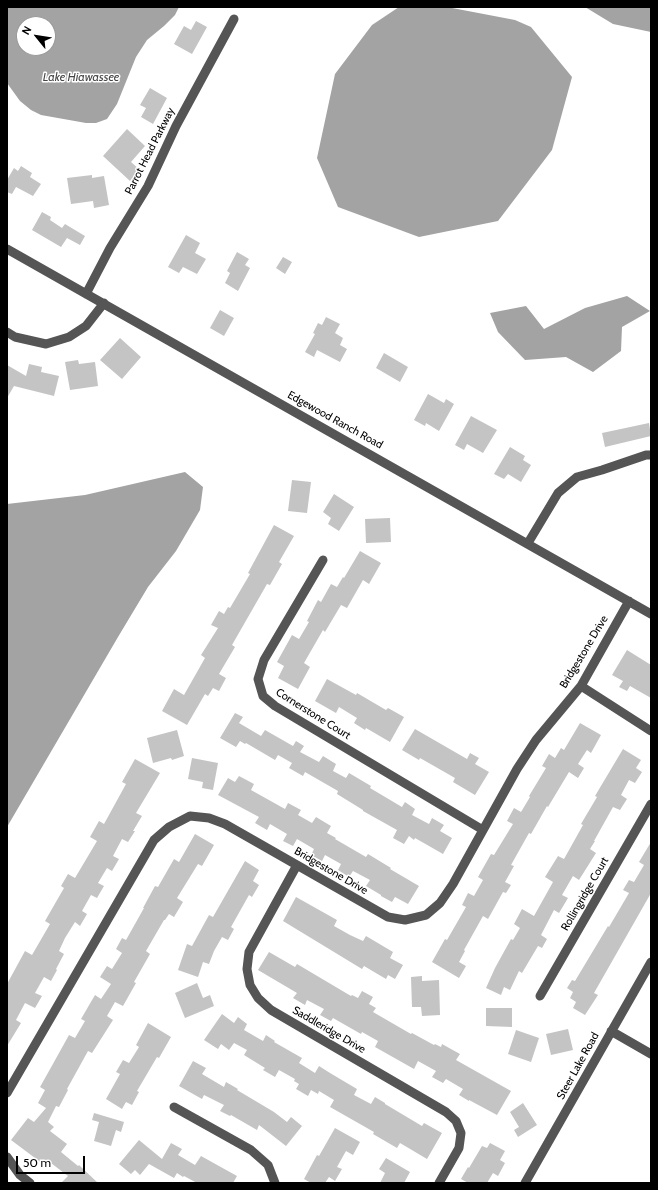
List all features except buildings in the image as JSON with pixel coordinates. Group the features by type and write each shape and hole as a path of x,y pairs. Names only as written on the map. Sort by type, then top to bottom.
{"street":[{"name":"Parrot Head Parkway","path":"86,294 110,248 148,186 176,126 234,19"},
{"name":"Edgewood Ranch Road","path":"7,249 651,614"},
{"path":"7,332 15,337 46,344 68,337 86,326 104,303"},
{"path":"528,543 558,493 577,477 646,455 651,455"},
{"name":"Cornerstone Court","path":"322,560 264,660 258,679 263,696 274,706 483,830"},
{"name":"Bridgestone Drive","path":"7,1093 154,840 169,827 190,816 209,818 225,824 388,917 405,920 426,915 440,903 453,884 517,769 536,740 581,686 629,601"},
{"path":"581,686 651,731"},
{"name":"Rollingridge Court","path":"540,996 651,804"},
{"name":"Saddleridge Drive","path":"297,865 249,952 247,969 250,984 258,998 271,1010 446,1112 456,1121 461,1133 459,1148 439,1183"},
{"name":"Steer Lake Road","path":"525,1183 651,962"},
{"path":"611,1031 651,1054"},
{"path":"174,1107 251,1150 268,1166 275,1183"},
{"path":"7,1157 20,1175 30,1183"}],"water":[{"name":"Lake Hiawassee","path":"7,7 179,7 175,15 147,40 136,57 117,104 107,119 96,123 86,123 41,115 31,110 20,101 7,83"},
{"path":"399,7 447,7 515,20 531,27 572,77 552,150 498,221 419,237 338,207 317,158 335,74 372,25"},
{"path":"585,7 651,7 651,32 613,24"},
{"path":"627,296 650,311 622,327 621,351 593,372 566,357 525,360 498,332 490,313 526,306 544,329 585,308"},
{"path":"185,472 203,487 200,510 176,551 148,587 7,827 7,504 85,495"}]}
